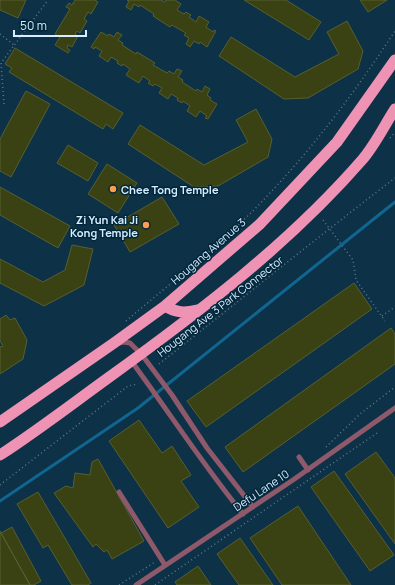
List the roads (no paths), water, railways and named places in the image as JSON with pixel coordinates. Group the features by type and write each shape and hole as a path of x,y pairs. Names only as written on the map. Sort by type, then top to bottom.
{"highway":[{"name":"Hougang Avenue 3","path":"0,422 165,306 260,224 337,142 395,60"},
{"path":"0,456 142,355 280,243 319,205 363,158 395,109"},
{"path":"165,306 178,313 200,309"}],"lane":[{"path":"114,343 124,342 130,344 142,355 172,395 208,448 253,507"},
{"path":"132,362 162,402 198,455 243,514"},
{"name":"Defu Lane 10","path":"136,585 308,470 395,408"},
{"path":"299,456 308,470"},
{"path":"119,492 165,565"}],"waterway":[{"path":"0,501 138,408 395,202"}],"place":[{"name":"Chee Tong Temple","path":"113,189"},
{"name":"Zi Yun Kai Ji Kong Temple","path":"146,225"}]}
